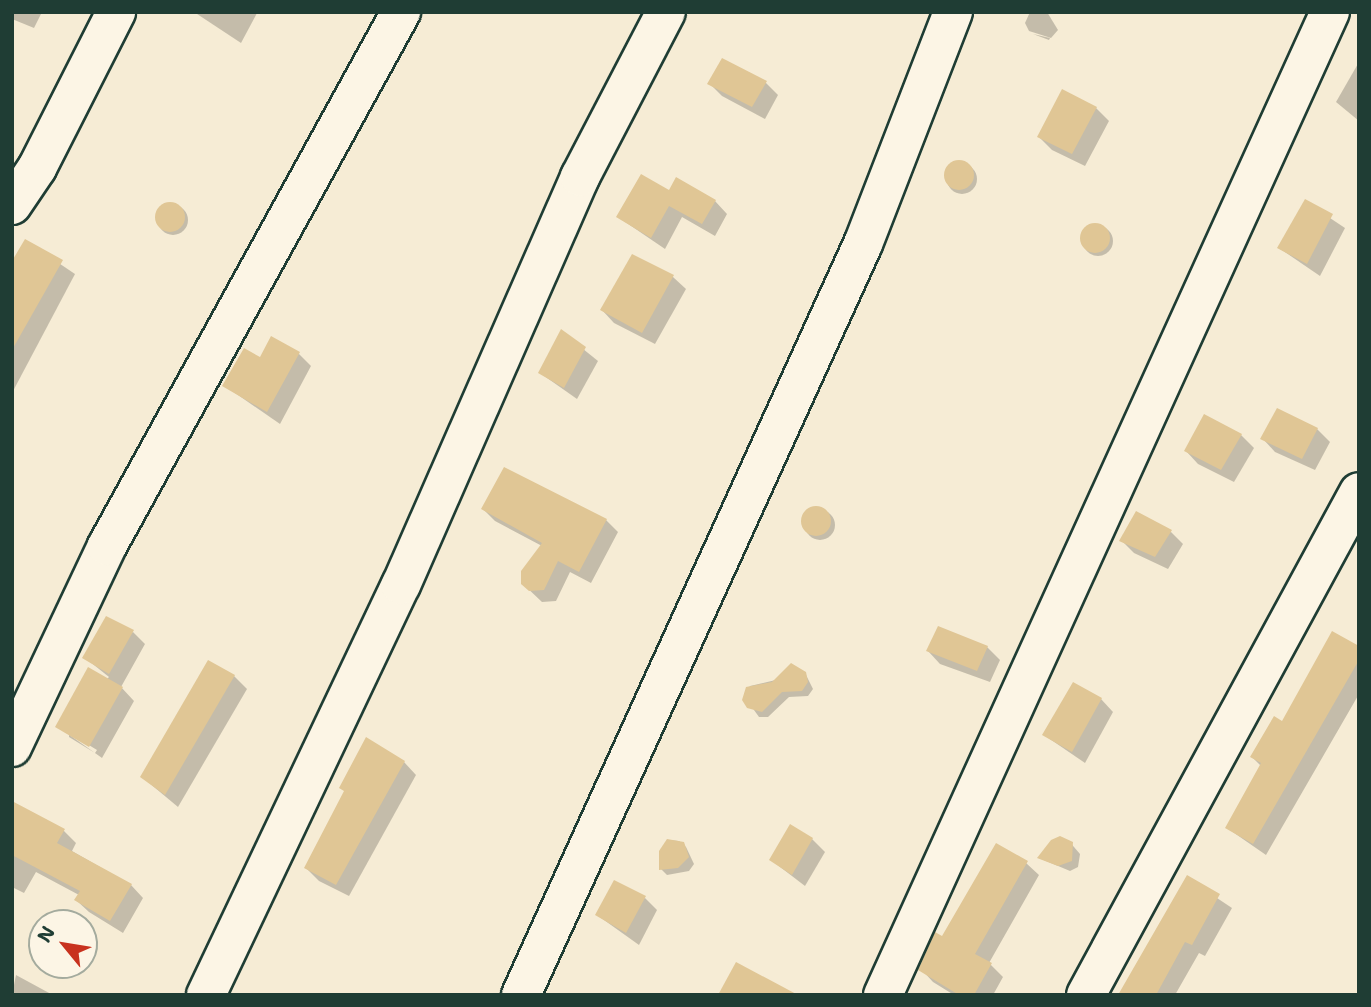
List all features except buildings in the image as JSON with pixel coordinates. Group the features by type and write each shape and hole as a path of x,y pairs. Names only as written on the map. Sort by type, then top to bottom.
{"street":[{"path":"12,205 37,169 116,12"},
{"path":"12,747 107,546 401,12"},
{"path":"206,995 401,585 580,177 666,12"},
{"path":"521,995 863,244 953,12"},
{"path":"883,995 1330,12"},
{"path":"1086,995 1359,492"}]}
